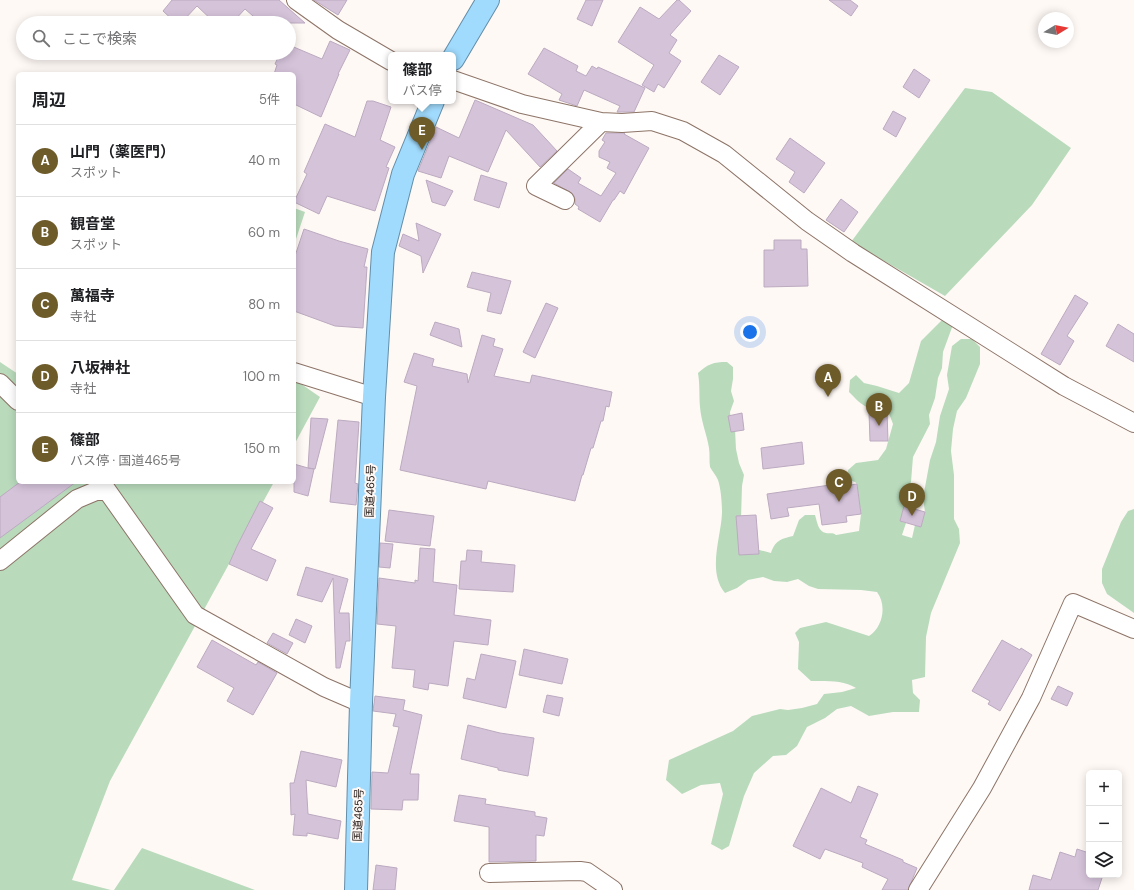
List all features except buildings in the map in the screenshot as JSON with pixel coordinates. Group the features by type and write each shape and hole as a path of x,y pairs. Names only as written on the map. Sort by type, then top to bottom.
{"highway":[{"path":"456,54 488,0"},
{"name":"国道465号","path":"356,890 361,703 374,397 383,252 403,174 432,104"}],"street":[{"path":"296,0 338,30 388,58"},
{"path":"456,81 522,104 601,122 622,123 652,121 683,130 724,154 807,221 860,257 1064,386 1134,424"},
{"path":"565,200 536,186 601,122"},
{"path":"296,373 374,397"},
{"path":"0,383 16,399"},
{"path":"0,562 77,500 104,487 195,615 324,687 361,703"},
{"path":"918,890 982,788 1031,698 1073,603 1134,629"},
{"path":"489,872 587,872 613,890"}],"green space":[{"path":"965,88 992,92 1071,148 1032,205 945,296 851,242"},
{"path":"296,209 305,212 296,239"},
{"path":"944,318 954,322 943,352 942,368 938,378 935,398 929,415 930,424 913,457 911,482 908,491 903,498 904,506 900,521 906,523 902,535 912,538 915,525 921,527 925,512 923,498 930,460 936,442 940,416 949,389 947,375 952,346 961,339 972,339 980,347 980,364 966,398 957,411 953,429 951,451 954,475 954,519 959,529 960,543 931,613 926,637 925,677 912,680 913,693 920,700 919,712 893,712 869,716 851,706 837,709 825,718 807,727 797,746 786,755 773,756 754,773 744,796 729,846 722,850 711,844 723,794 720,783 701,785 682,794 666,780 669,760 733,731 752,716 780,709 788,710 817,704 824,694 842,692 856,688 840,682 811,681 798,669 799,642 795,633 800,628 826,622 869,636 878,627 883,609 877,592 818,589 809,586 798,579 787,582 774,581 763,577 748,580 737,588 725,593 717,575 716,565 716,554 722,513 721,496 718,480 710,467 709,448 701,412 698,373 705,367 718,362 727,362 733,367 731,391 734,401 730,412 731,421 735,429 736,449 739,463 744,475 742,486 741,519 756,549 771,553 776,543 793,536 799,520 805,515 815,515 821,531 826,533 836,535 859,531 861,514 857,484 849,480 848,470 856,463 878,460 886,449 893,424 888,411 866,407 849,392 850,380 856,375 864,383 899,393 909,383 921,341"},
{"path":"0,362 16,373 16,484 273,484 110,781 72,880 111,890 0,890"},
{"path":"296,380 320,397 296,441"},
{"path":"1134,509 1134,613 1107,594 1102,583 1102,569 1121,522 1128,511"},
{"path":"142,848 255,890 114,890"}],"place":[{"name":"篠部","path":"422,150"},
{"name":"山門（薬医門）","path":"828,397"},
{"name":"観音堂","path":"879,426"},
{"name":"萬福寺","path":"839,502"},
{"name":"八坂神社","path":"912,516"}]}
